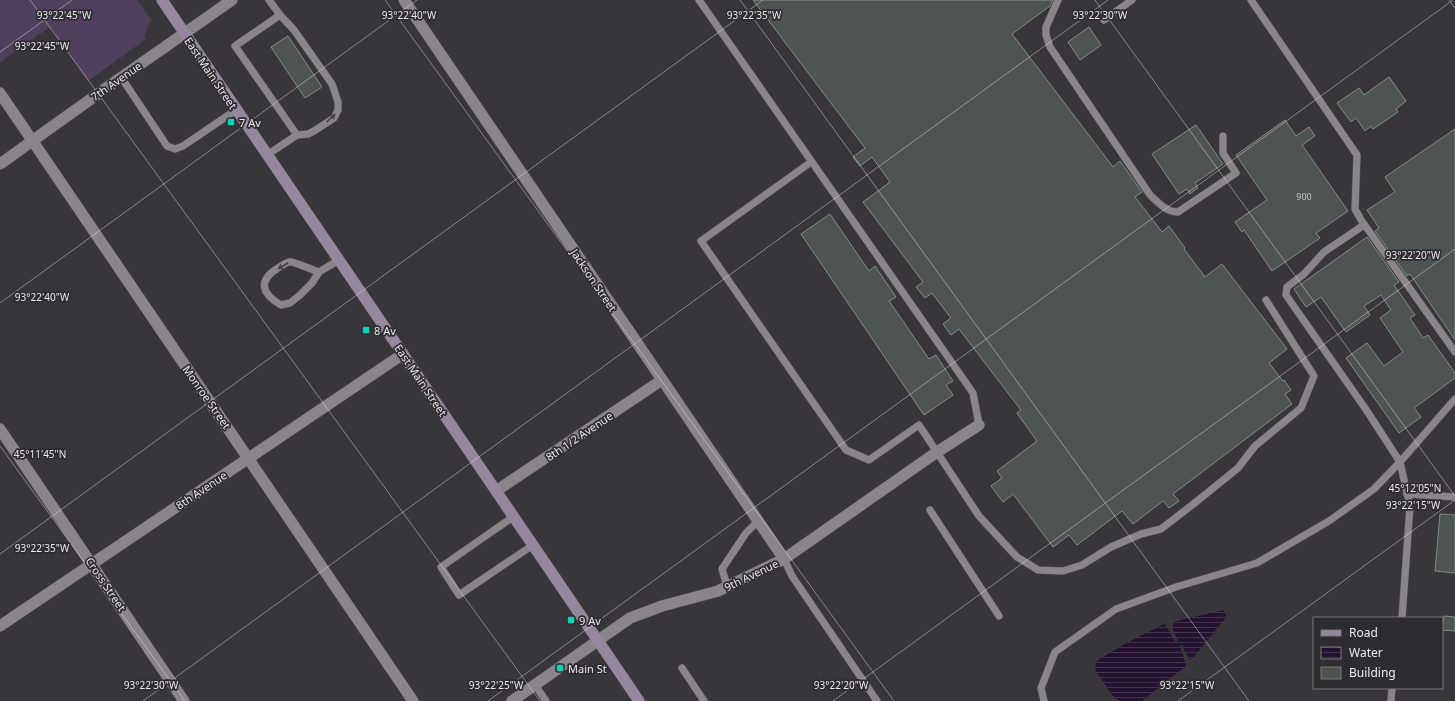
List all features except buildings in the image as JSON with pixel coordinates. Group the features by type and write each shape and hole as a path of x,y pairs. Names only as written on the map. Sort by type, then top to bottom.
{"main road":[{"name":"East Main Street","path":"162,0 639,701"}],"street":[{"name":"7th Avenue","path":"0,164 120,77 232,0"},
{"name":"Jackson Street","path":"404,0 784,559"},
{"name":"Monroe Street","path":"0,93 413,701"},
{"name":"8th Avenue","path":"0,626 403,354"},
{"name":"8th 1/2 Avenue","path":"496,491 662,380"},
{"name":"9th Avenue","path":"512,701 630,618 662,606 718,591 784,559 937,452 979,425"},
{"name":"Cross Street","path":"0,429 184,701"}],"lane":[{"path":"267,155 297,135 308,134 314,131 334,118 338,110 338,102 332,84 294,30 269,0"},
{"path":"699,0 973,393 979,425"},
{"path":"1058,0 1046,27 1046,35 1050,47 1150,195 1165,208 1173,212 1178,212 1236,173 1223,153 1223,136"},
{"path":"1104,20 1132,0"},
{"path":"1251,0 1357,155 1355,210 1455,352"},
{"path":"280,15 235,46 297,135"},
{"path":"120,77 167,146 175,149 184,146 236,110"},
{"path":"811,162 701,241 846,450 869,460 919,425 979,516 1017,557 1038,570 1064,571 1082,565 1117,544 1141,534 1161,529 1238,468 1255,446 1301,408 1314,376 1266,300"},
{"path":"1364,224 1324,252 1304,274 1287,287 1286,295 1368,411 1400,462 1410,506 1402,617"},
{"path":"319,272 308,269 296,263 288,262 270,273 265,280 264,287 272,300 281,305 290,302 300,295 312,283 319,272 339,260"},
{"path":"1044,701 1041,688 1055,652 1116,609 1176,587 1257,563 1329,521 1374,489 1400,462 1455,399"},
{"path":"1407,494 1455,497"},
{"path":"930,510 999,616"},
{"path":"513,517 441,567 459,595 533,545"},
{"path":"727,586 722,569 746,533 758,521"},
{"path":"784,559 792,576 877,701"},
{"path":"682,668 704,701"},
{"path":"535,685 546,701"},
{"path":"1391,701 1392,689"}],"shaded area":[{"path":"0,0 137,0 151,20 144,36 146,39 88,81 50,27 0,62"}],"water":[{"path":"1223,610 1226,615 1224,620 1193,658 1189,659 1182,645 1180,646 1186,666 1142,701 1120,701 1112,695 1097,673 1095,668 1096,662 1155,628 1164,624 1175,642 1178,641 1173,630 1173,622"}],"place":[{"name":"7 Av","path":"231,122"},
{"name":"8 Av","path":"366,330"},
{"name":"9 Av","path":"571,620"},
{"name":"Main St","path":"560,668"}]}
